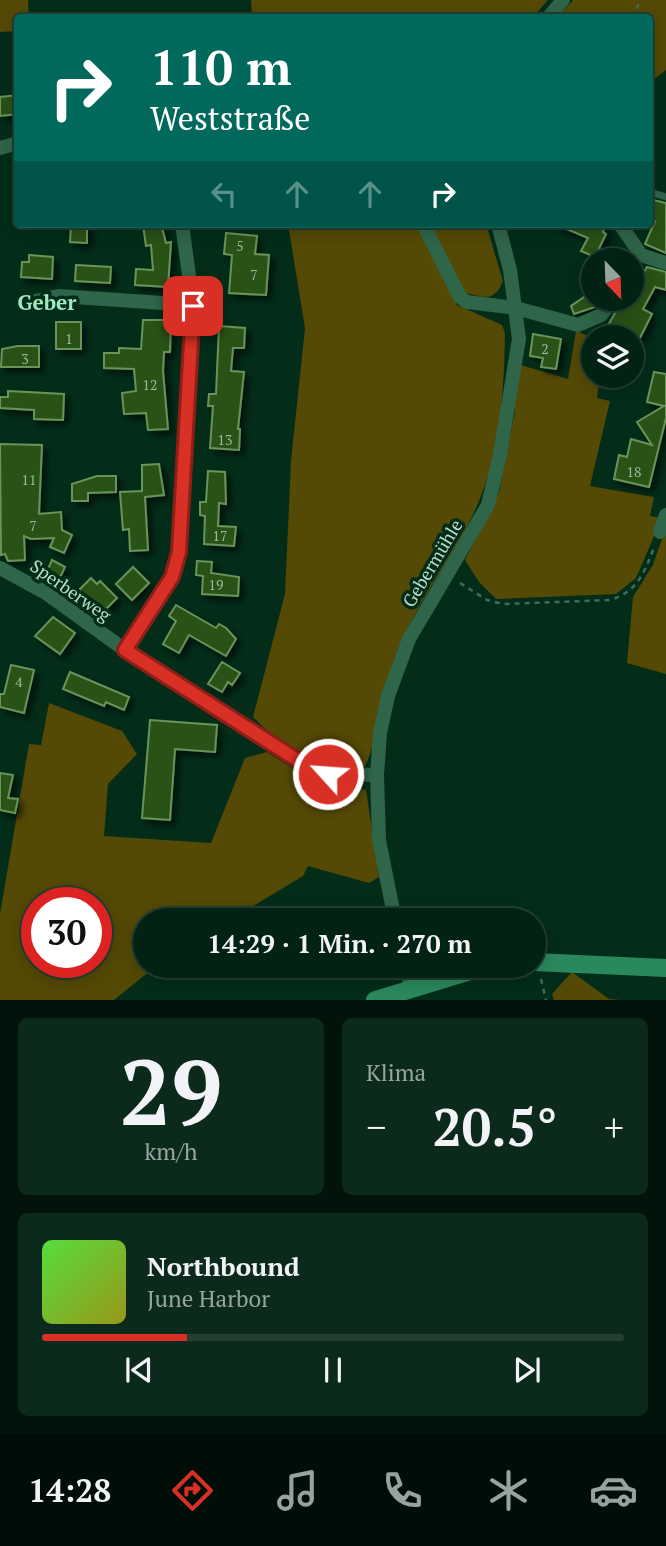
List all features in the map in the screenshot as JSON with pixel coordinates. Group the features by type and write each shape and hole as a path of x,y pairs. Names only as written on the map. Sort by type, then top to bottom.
{"street":[{"path":"551,14 563,0"},
{"path":"125,650 172,577 179,552 193,306 183,228"},
{"path":"425,228 460,297 467,302 482,306 516,308 578,325 603,312"},
{"name":"Gebermühle","path":"393,908 379,840 376,775 388,696 409,639 488,505 516,375 519,340 516,308 499,228"},
{"path":"623,228 636,248"},
{"path":"644,256 666,263"},
{"path":"32,302 58,296 193,306"},
{"path":"660,532 666,515"},
{"name":"Sperberweg","path":"0,568 46,593 125,650 294,758 328,774 364,777 376,775"},
{"path":"546,962 666,968"},
{"path":"409,978 411,987"},
{"path":"375,1000 445,978"}],"path":[{"path":"448,575 487,600 502,604 610,600 627,595 638,581 660,532"},
{"path":"540,978 546,1000"}],"shaded area":[{"path":"0,0 28,0 29,14 14,14 14,31 0,32"},
{"path":"251,0 548,0 536,14 252,14"},
{"path":"573,0 666,0 666,70 653,80 653,14 561,14"},
{"path":"289,228 487,228 503,281 498,290 488,297 451,294 457,305 502,325 505,333 497,440 486,481 470,521 403,637 387,683 372,749 363,769 331,767 303,756 277,739 253,717 285,594 291,461 305,328"},
{"path":"576,331 581,333 581,388 598,388 597,398 610,401 590,486 654,497 650,516 662,518 636,578 616,594 496,599 479,582 465,560 499,492 515,411 514,363 568,379"},
{"path":"666,527 666,674 627,663 633,597 653,565"},
{"path":"49,703 122,731 137,754 108,784 104,836 211,843 245,758 267,752 319,785 322,780 366,790 379,877 369,883 308,866 303,876 250,908 133,908 133,978 141,978 114,1000 0,1000 0,914 29,744 41,745"},
{"path":"572,972 609,999 621,1000 554,1000 552,994"}],"building":[{"path":"14,95 14,114 0,116 0,97"},
{"path":"653,200 666,203 666,253 645,244 655,221"},
{"path":"71,228 87,228 87,243 70,242"},
{"path":"143,228 162,228 166,243 171,242 168,287 135,285 136,269 153,270 151,245 146,246"},
{"path":"564,228 604,228 603,232 606,234 599,248 583,248 588,238"},
{"path":"226,233 257,236 255,254 269,255 266,295 229,293 232,255 224,254"},
{"path":"29,255 53,257 52,279 21,277 22,262 29,262"},
{"path":"76,265 111,267 110,283 75,281"},
{"path":"647,267 666,272 666,290 655,287 644,307 644,272"},
{"path":"581,299 581,312 574,314 571,306"},
{"path":"644,310 652,314 644,330 644,325 608,325 616,312 644,312"},
{"path":"143,320 171,320 170,352 164,352 163,371 168,429 148,430 146,413 124,414 122,393 136,391 134,369 104,368 104,353 119,353 119,348 141,349"},
{"path":"56,322 81,322 81,349 56,349"},
{"path":"219,326 245,328 244,348 233,348 231,371 244,372 238,429 239,450 210,448 213,406 208,406 209,394 216,394"},
{"path":"533,334 561,339 556,369 541,367 543,358 530,356"},
{"path":"39,346 39,367 1,367 2,349"},
{"path":"654,372 666,374 666,418 649,487 614,479 619,455 627,457 631,439 652,445 637,422 664,406 647,402"},
{"path":"8,391 64,394 63,420 34,419 34,410 0,408 0,397 8,397"},
{"path":"0,444 42,445 39,514 61,512 62,530 72,535 64,553 50,547 54,538 31,539 24,536 25,560 8,561 5,554 1,555"},
{"path":"159,464 164,495 145,497 148,550 130,551 129,529 123,530 120,492 142,491 142,465"},
{"path":"208,471 225,472 226,504 219,503 218,526 236,527 234,546 204,544 205,516 200,515 200,502 206,502"},
{"path":"97,476 116,476 116,492 88,493 88,501 72,501 72,484"},
{"path":"52,560 65,567 58,582 45,576"},
{"path":"197,561 212,562 211,573 239,577 238,596 202,594 203,576 196,575"},
{"path":"133,567 149,583 132,600 116,584"},
{"path":"91,578 97,584 100,581 117,598 102,613 79,590"},
{"path":"176,605 216,628 219,624 226,628 236,639 226,656 189,635 179,653 163,644 176,621 169,616"},
{"path":"53,617 75,633 60,654 35,636"},
{"path":"222,662 240,673 232,685 228,682 222,692 208,684"},
{"path":"11,665 34,670 24,713 0,707 0,694 4,694"},
{"path":"70,672 129,697 124,710 106,702 104,706 63,689"},
{"path":"150,720 217,725 215,752 175,749 170,820 142,818"},
{"path":"0,773 13,775 8,798 18,799 15,813 0,810"}],"district":[{"name":"Geber","path":"47,302"}],"route":[{"path":"193,306 179,552 172,577 125,650 294,758 328,774"}]}
